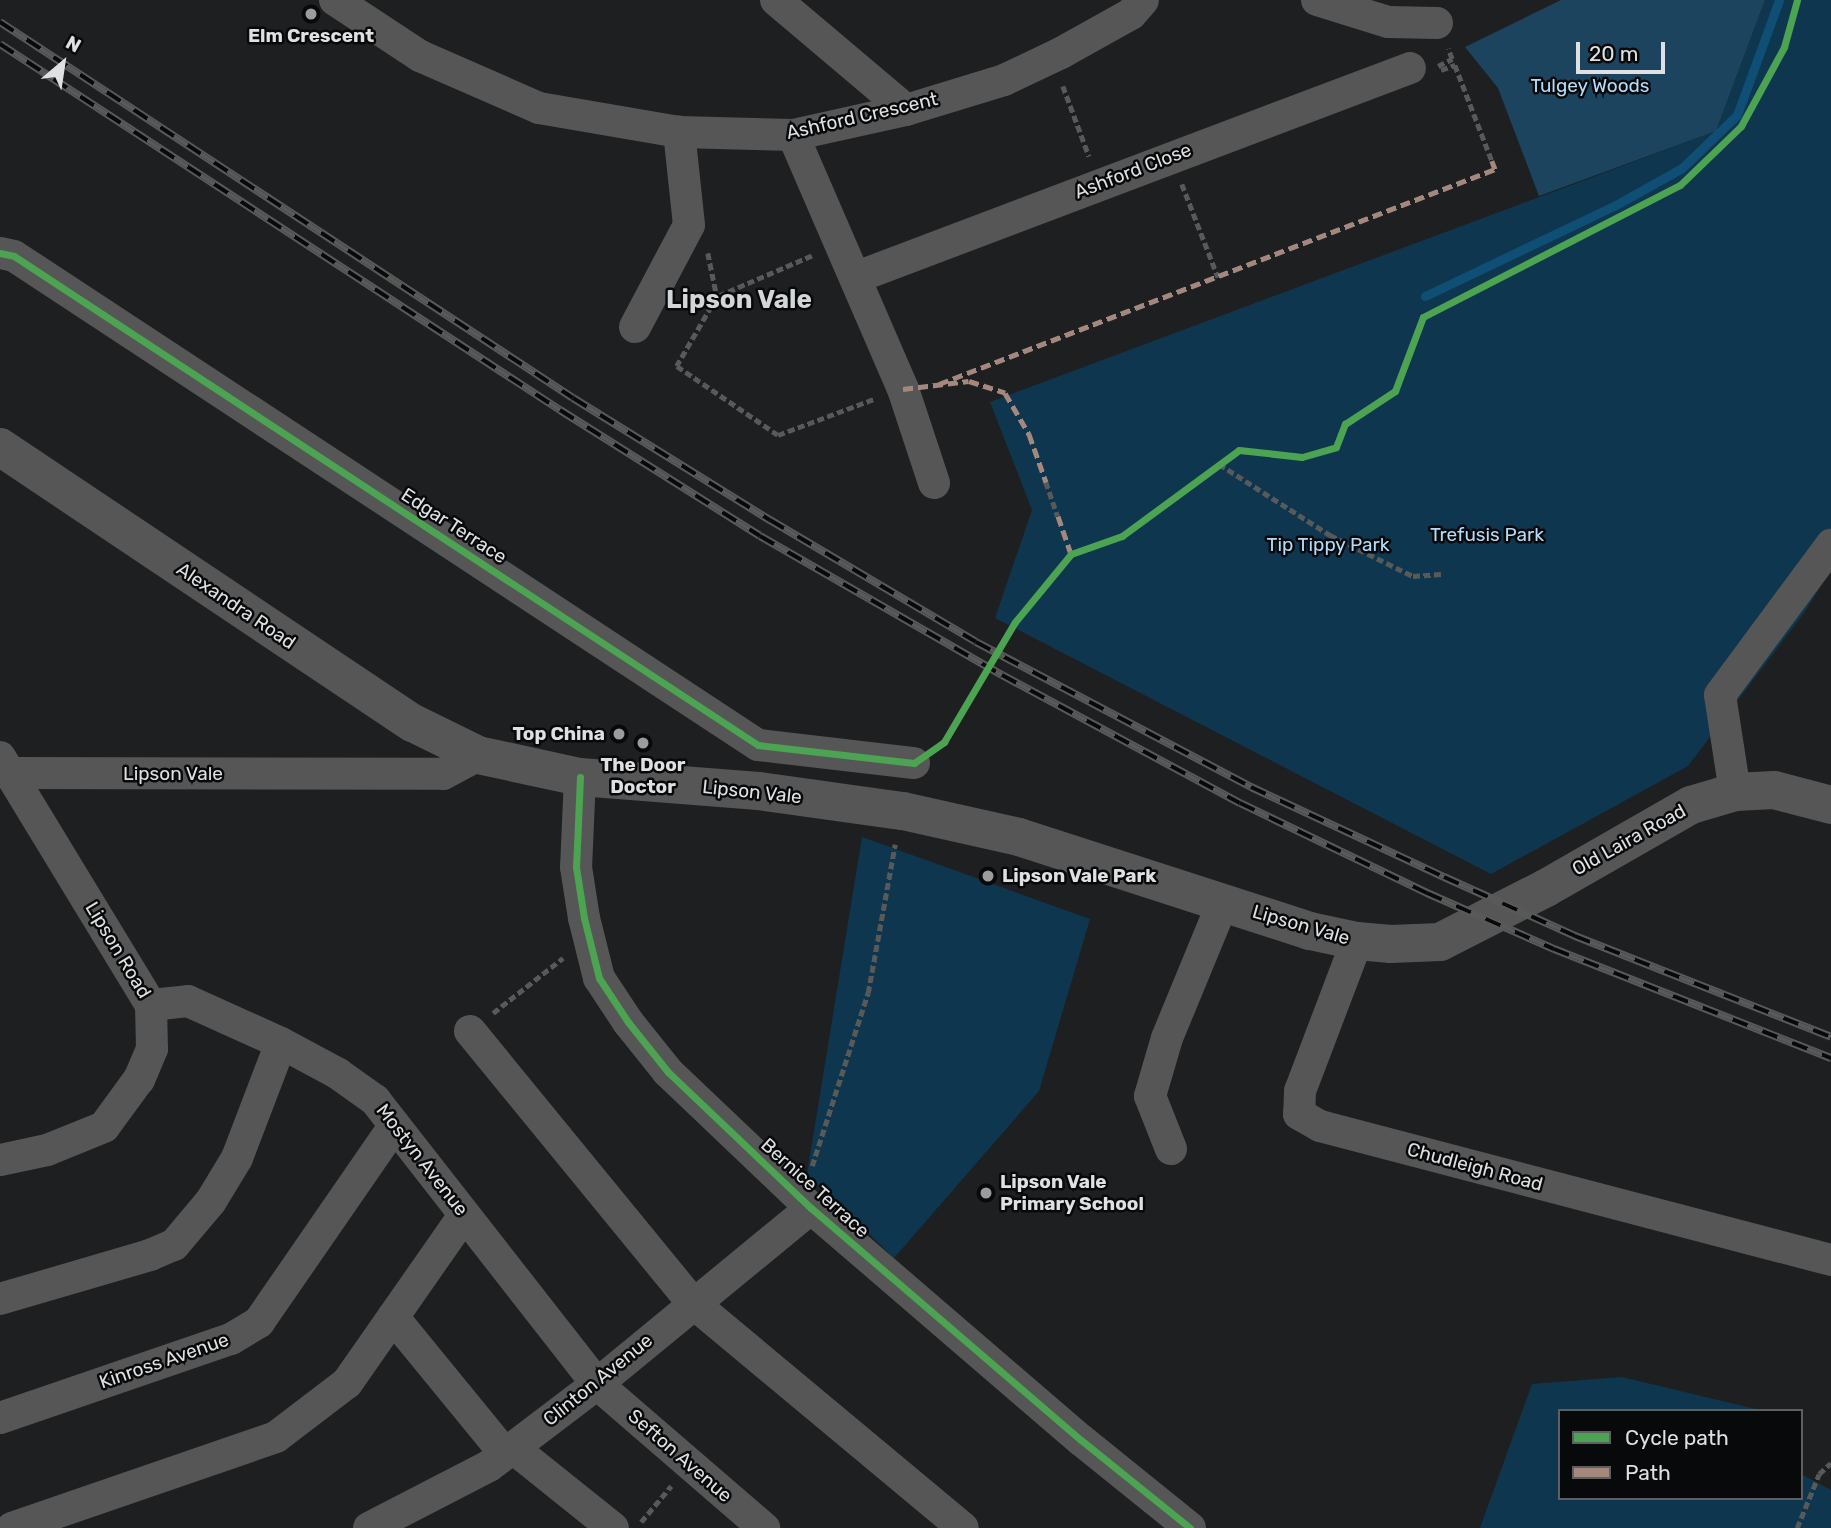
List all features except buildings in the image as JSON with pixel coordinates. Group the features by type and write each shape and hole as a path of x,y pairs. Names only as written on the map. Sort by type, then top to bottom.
{"main road":[{"name":"Alexandra Road","path":"0,447 413,723 478,755"},
{"name":"Lipson Vale","path":"478,755 580,777 758,791 902,811 1019,837 1310,932 1391,944 1440,942"},
{"name":"Old Laira Road","path":"1440,942 1546,888 1691,805 1735,792 1774,790 1831,805"}],"street":[{"name":"Ashford Crescent","path":"335,0 421,56 540,108 679,132 793,135 906,110 1004,80 1053,57 1131,14 1143,0"},
{"path":"776,0 906,110"},
{"path":"1317,0 1388,22 1437,23"},
{"name":"Ashford Close","path":"857,276 1410,68"},
{"path":"635,327 689,225 679,132"},
{"path":"793,135 857,276 903,389 934,483"},
{"name":"Edgar Terrace","path":"0,253 14,256 758,745 914,763"},
{"path":"1735,792 1720,695 1831,545"},
{"path":"758,745 758,791"},
{"name":"Lipson Vale","path":"5,765 443,775 478,755"},
{"name":"Lipson Road","path":"0,1160 47,1150 104,1127 139,1079 152,1048 151,1005 5,765"},
{"name":"Bernice Terrace","path":"580,777 576,867 599,978 628,1022 660,1062 811,1208 1071,1431 1190,1528"},
{"path":"1171,1149 1150,1096 1167,1038 1223,902"},
{"name":"Chudleigh Road","path":"1357,941 1300,1091 1299,1114 1320,1126 1831,1260"},
{"name":"Mostyn Avenue","path":"151,1005 188,1001 281,1043 337,1073 375,1100 597,1384"},
{"path":"470,1031 693,1303 963,1528"},
{"path":"0,1299 150,1255 174,1245 211,1201 237,1158 281,1043"},
{"name":"Kinross Avenue","path":"0,1418 232,1339 259,1322 394,1126"},
{"name":"Clinton Avenue","path":"369,1528 489,1466 597,1384 811,1208"},
{"path":"12,1528 276,1437 347,1383 464,1214"},
{"path":"393,1317 509,1451 613,1528"},
{"name":"Sefton Avenue","path":"597,1384 764,1528"}],"path":[{"path":"1053,57 1100,183"},
{"path":"1455,65 1492,161"},
{"path":"1171,157 1217,277"},
{"path":"842,243 717,297 677,366 778,435 903,389"},
{"path":"707,248 717,297"},
{"path":"1208,472 1229,457"},
{"path":"1219,464 1330,535 1413,576 1441,574"},
{"path":"1046,482 1058,516"},
{"path":"811,1208 807,1174 816,1159 868,993 902,811"},
{"path":"470,1031 589,938"},
{"path":"1797,1528 1819,1474 1831,1463"},
{"path":"636,1528 689,1464"}],"green space":[{"name":"Tulgey Woods","path":"1561,0 1765,0 1716,131 1539,196 1498,88 1465,47"},
{"name":"Trefusis Park","path":"1765,0 1831,0 1831,570 1804,613 1688,766 1491,874 995,618 1032,510 990,402 1716,131"},
{"path":"862,837 1090,919 1039,1091 894,1258 807,1174"},
{"path":"1622,1377 1756,1409 1558,1409 1558,1500 1803,1500 1803,1475 1831,1490 1831,1528 1480,1528 1532,1384"}],"waterway":[{"path":"1425,296 1614,206 1682,168 1737,115 1779,0"}],"railway":[{"path":"0,22 573,398 770,520 976,642 1251,787 1444,877 1575,936 1831,1037"},
{"path":"0,44 560,410 760,536 1002,675 1240,803 1427,893 1554,949 1831,1058"}],"marked path":[{"path":"939,384 1495,169 1492,161"},
{"path":"903,389 969,381 1005,393 1029,434 1046,482"},
{"path":"1058,516 1071,554"}],"cycle path":[{"path":"0,253 14,256 758,745 914,763 944,742 1015,622 1071,554 1122,536 1239,450 1302,457 1336,447 1345,424 1395,391 1423,317 1680,185 1741,126 1784,47 1797,0"},
{"path":"580,777 576,867 584,918 599,978 628,1022 668,1072 811,1208 1081,1440 1190,1528"}],"place":[{"name":"Elm Crescent","path":"311,14"},
{"name":"Top China","path":"619,734"},
{"name":"The Door Doctor","path":"643,743"},
{"name":"Lipson Vale Park","path":"988,876"},
{"name":"Lipson Vale Primary School","path":"986,1193"}],"district":[{"name":"Lipson Vale","path":"739,300"}],"park label":[{"name":"Tip Tippy Park","path":"1328,545"}]}
